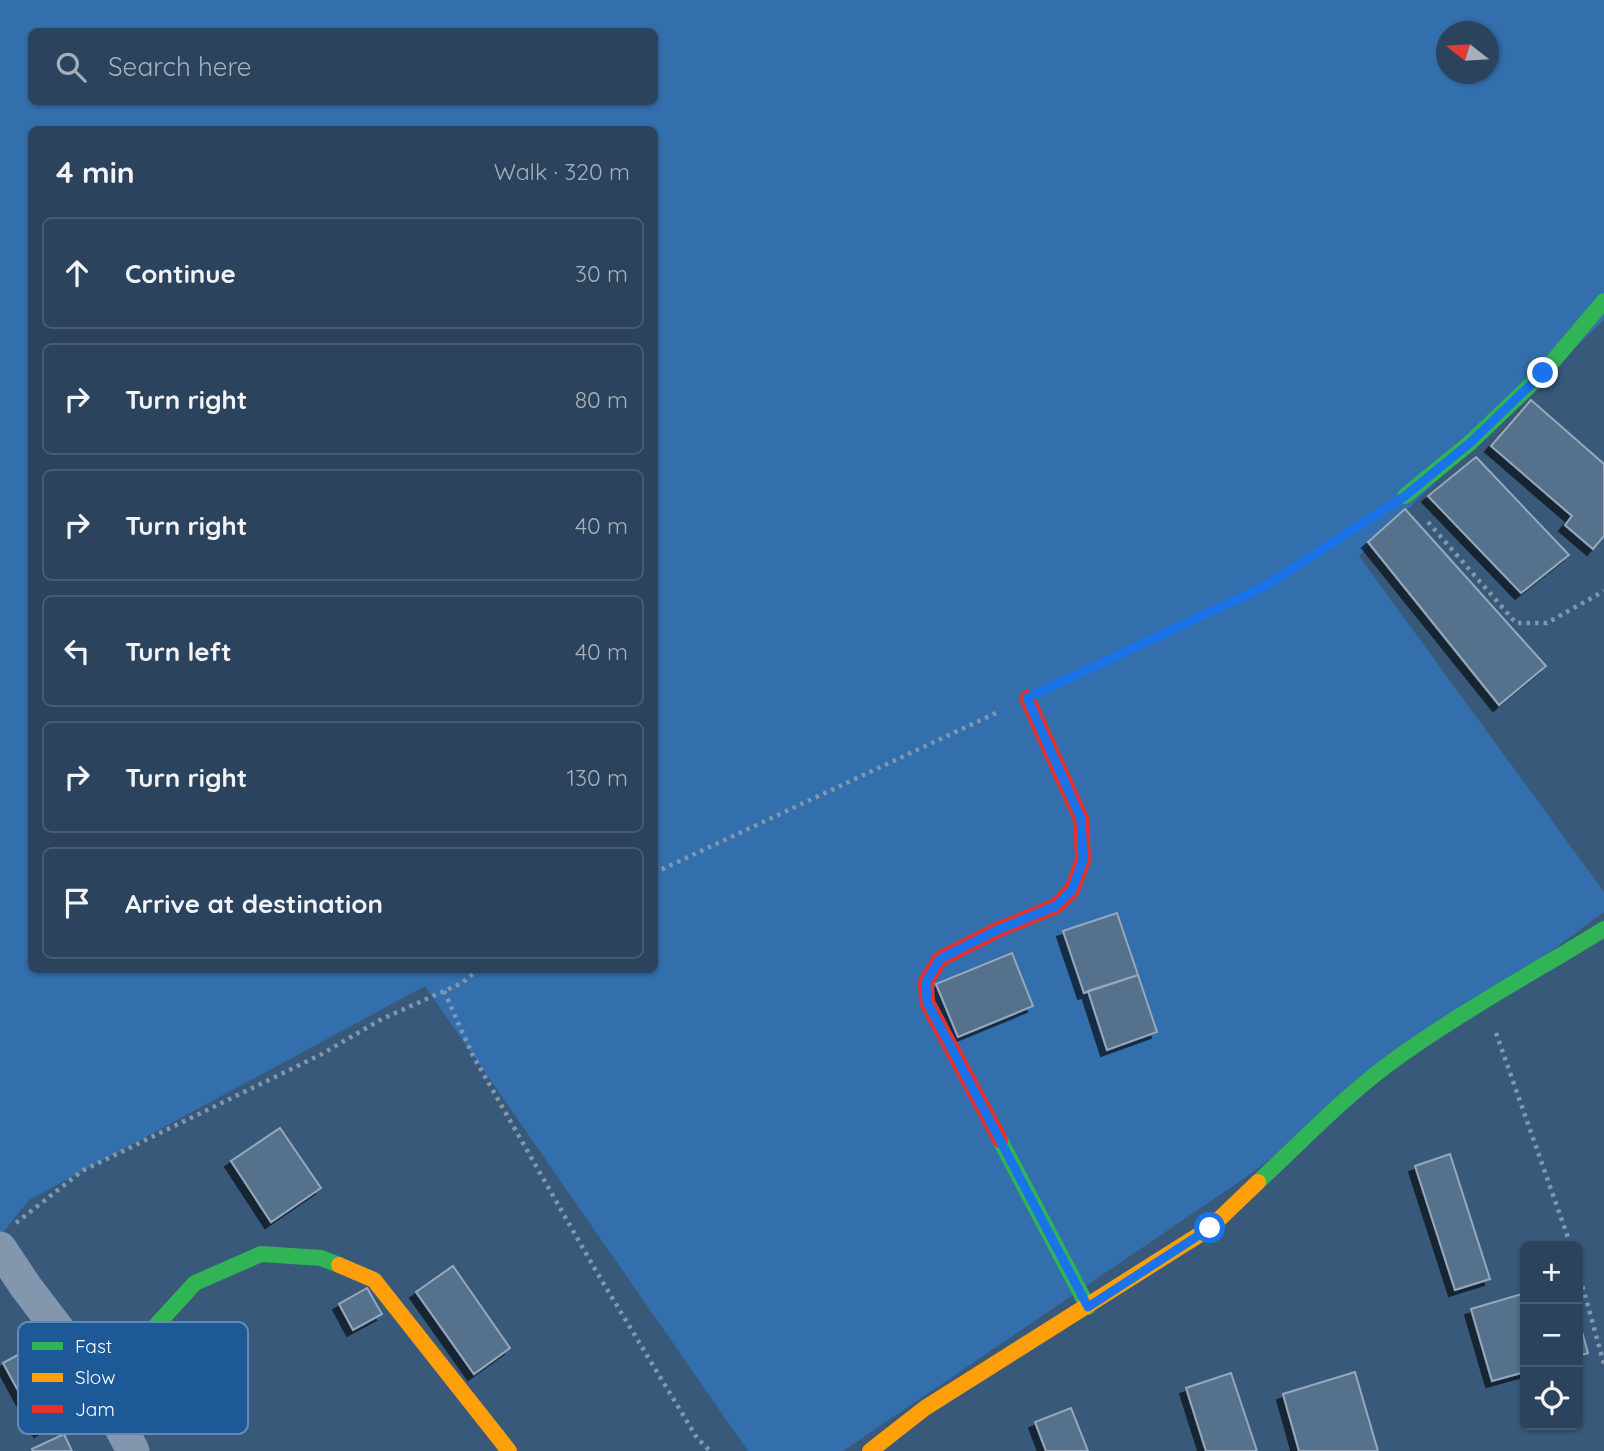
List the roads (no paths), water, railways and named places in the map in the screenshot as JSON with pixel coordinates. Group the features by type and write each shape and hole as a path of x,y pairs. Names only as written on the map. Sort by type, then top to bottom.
{"street":[{"path":"1405,496 1471,442 1543,373 1604,301"},
{"path":"1027,698 1081,819 1083,860 1072,890 1056,906 995,931 940,959 926,982 927,1002 1088,1307"},
{"path":"870,1451 925,1408 1210,1228 1318,1125 1385,1067 1484,1000 1604,929"},
{"path":"4,1239 26,1287 53,1322"},
{"path":"159,1322 195,1283 261,1254 321,1258 374,1280 509,1451"},
{"path":"124,1434 133,1451"}]}
